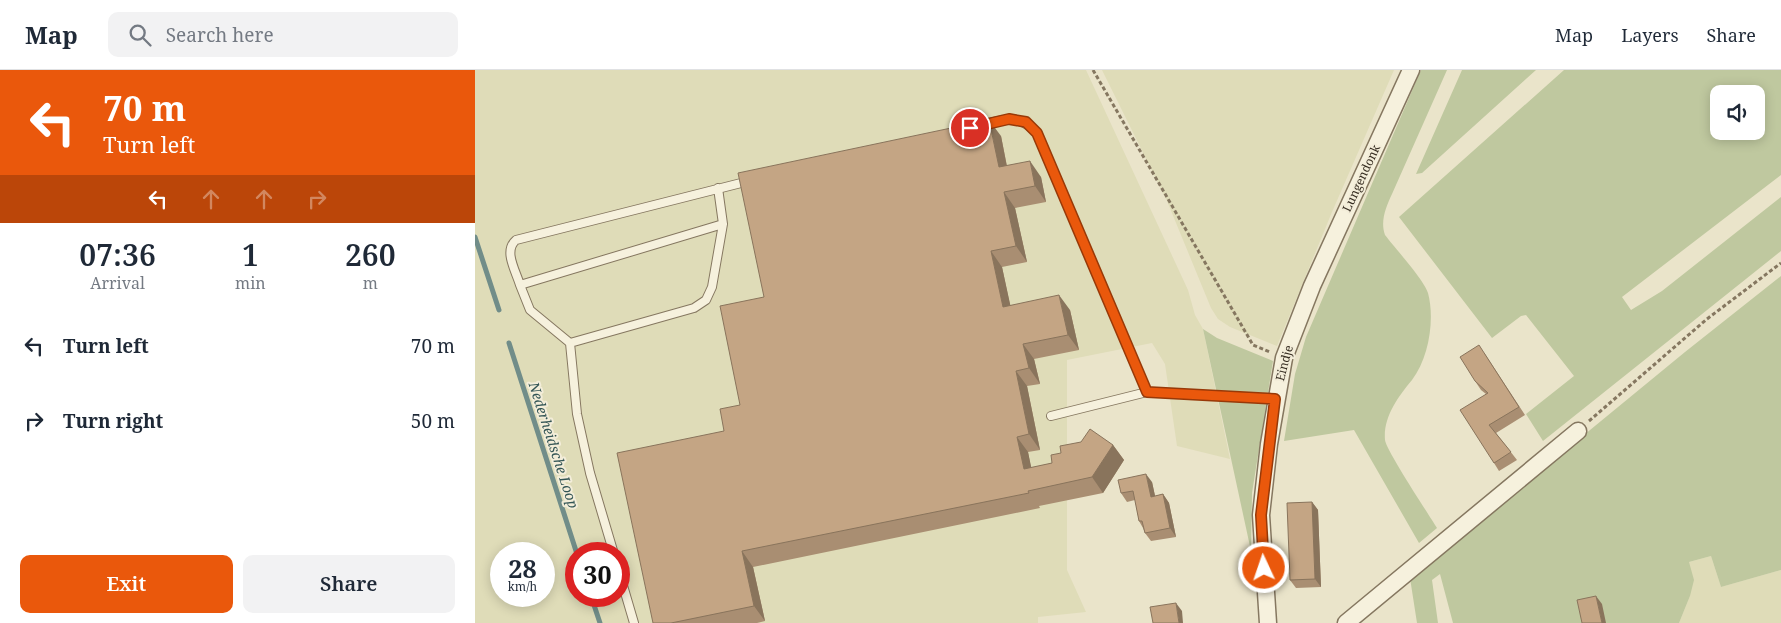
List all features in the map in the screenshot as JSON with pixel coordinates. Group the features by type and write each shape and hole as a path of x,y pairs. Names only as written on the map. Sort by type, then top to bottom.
{"street":[{"name":"Lungendonk","path":"1312,286 1411,70"},
{"name":"Eindje","path":"1268,623 1261,515 1275,399 1284,358 1312,286"},
{"path":"1346,623 1578,430"}],"lane":[{"path":"970,128 1009,119 1026,122 1037,133 1147,392"},
{"path":"610,542 590,473 577,414 569,343 530,310 509,250 511,245 516,240 757,179"},
{"path":"569,343 693,308 706,300 712,287 723,224 718,188"},
{"path":"520,285 723,224"},
{"path":"1051,416 1147,392 1275,399"},
{"path":"629,607 633,623"}],"path":[{"path":"1093,70 1253,345 1284,358"},
{"path":"1578,430 1707,319 1781,263"}],"shaded area":[{"path":"475,70 1086,70 1188,290 1195,315 1203,329 1230,459 1177,446 1165,364 1152,343 1067,360 1067,570 1086,612 1038,617 1038,623 475,623"},
{"path":"1102,70 1394,70 1332,212 1277,346 1230,327 1218,319 1211,308 1167,201"},
{"path":"1711,556 1721,587 1781,570 1781,623 1679,623 1690,596 1689,562"}],"green space":[{"path":"1421,70 1447,70 1388,204 1384,214 1383,225 1385,235 1426,288 1430,303 1429,338 1423,361 1389,415 1385,432 1385,440 1392,456 1437,528 1419,543 1354,430 1284,441 1295,374 1306,337"},
{"path":"1462,70 1536,70 1422,173 1416,174"},
{"path":"1564,70 1781,70 1781,175 1622,297 1631,310 1662,291 1781,197 1781,251 1543,441 1526,414 1574,376 1526,315 1521,316 1492,338 1399,217"},
{"path":"1781,276 1781,570 1721,587 1711,556 1689,562 1694,580 1679,623 1453,623 1440,574 1432,580 1438,623 1417,623 1410,578 1685,352"},
{"path":"1203,329 1217,338 1273,361 1252,493 1251,551"}],"building":[{"path":"989,120 999,167 1030,161 1035,186 1004,192 1016,246 991,251 1003,307 1059,295 1068,335 1023,344 1029,368 1016,371 1029,434 1017,437 1024,469 1052,463 1051,455 1061,453 1060,446 1081,442 1090,429 1113,445 1092,477 1028,491 1029,493 742,551 754,606 671,623 653,623 617,453 724,431 720,409 740,405 720,306 764,297 738,173"},
{"path":"1479,345 1519,407 1489,425 1511,452 1494,463 1460,410 1488,393 1475,381 1460,357"},
{"path":"1146,474 1151,497 1163,494 1170,528 1145,533 1142,521 1139,521 1133,491 1121,493 1118,480"},
{"path":"1312,502 1315,579 1290,580 1287,503"},
{"path":"1596,596 1602,623 1582,623 1577,600"},
{"path":"1176,603 1179,623 1153,623 1150,607"}],"waterway":[{"name":"Nederheidsche Loop","path":"475,237 499,310"},
{"name":"Nederheidsche Loop","path":"509,343 573,542"},
{"name":"Nederheidsche Loop","path":"595,607 600,623"}],"route":[{"path":"970,128 1009,119 1026,122 1037,133 1147,392 1275,399 1261,515 1264,568"}]}
